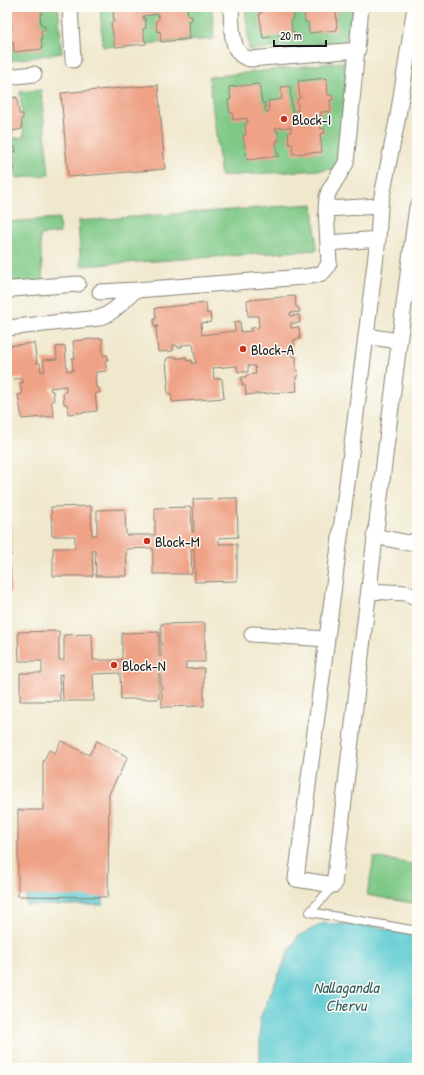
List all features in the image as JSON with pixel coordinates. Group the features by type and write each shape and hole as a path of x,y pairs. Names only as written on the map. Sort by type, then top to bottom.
{"street":[{"path":"70,7 73,60"},
{"path":"231,7 235,48 241,55 250,59 358,50"},
{"path":"100,292 303,277 322,273 327,269 329,263 326,209 327,197 346,163 361,7"},
{"path":"415,7 398,116 380,206 378,239 366,336 296,879 334,885 369,591 374,536 398,341 417,206"},
{"path":"7,77 34,74"},
{"path":"326,209 380,206"},
{"path":"328,243 378,239"},
{"path":"7,292 12,289 78,284"},
{"path":"7,328 99,318 108,315 136,290"},
{"path":"366,336 398,341"},
{"path":"374,536 409,543 417,540"},
{"path":"369,591 406,593 417,598"},
{"path":"252,634 327,639"}],"lane":[{"path":"334,885 310,912 417,931"}],"green space":[{"path":"7,7 58,7 62,53 7,61"},
{"path":"100,7 212,7 214,39 103,47"},
{"path":"245,7 354,7 350,43 249,50"},
{"path":"350,61 337,169 221,176 209,77"},
{"path":"41,90 49,175 16,178 12,138 24,137 20,92"},
{"path":"313,204 317,250 81,266 78,221"},
{"path":"59,218 60,233 40,235 43,282 7,285 7,222"},
{"path":"374,857 417,865 417,904 367,895"}],"water":[{"path":"26,877 103,877 103,905 26,905"},
{"name":"Nallagandla Chervu","path":"324,923 372,926 417,936 417,1068 260,1068 260,1018 289,951 298,936"}],"building":[{"path":"7,7 13,7 13,9 19,8 18,7 54,7 41,9 41,26 45,26 45,30 41,31 42,49 14,52 13,41 10,42 9,31 12,29 11,24 7,24"},
{"path":"115,7 187,7 188,16 192,16 192,20 188,21 189,39 161,42 160,31 157,32 156,21 159,19 158,14 143,16 143,19 145,18 146,28 143,29 146,44 115,47 111,23 114,22 113,11 115,11"},
{"path":"261,7 291,7 291,10 293,10 294,19 291,19 292,32 294,32 294,34 263,38 259,13 262,13"},
{"path":"306,7 340,7 340,12 336,12 337,30 309,33 308,22 305,22 304,12"},
{"name":"Block-I","path":"327,78 328,95 332,95 333,100 330,100 331,111 321,112 321,129 324,128 325,133 320,134 322,152 293,154 292,144 289,144 288,133 291,132 291,127 275,128 276,131 278,131 279,141 276,141 277,154 279,154 279,156 247,160 243,135 246,135 245,124 248,123 247,118 233,120 232,112 230,113 228,100 231,99 229,87 259,84 262,103 265,103 266,112 269,112 268,101 282,99 281,87 290,86 292,111 298,111 297,99 300,98 298,81"},
{"path":"158,85 165,169 68,177 61,93"},
{"path":"17,97 19,114 23,114 23,118 21,119 22,129 12,131 12,136 10,136 11,147 15,147 16,152 11,152 13,170 7,171 7,98"},
{"name":"Block-A","path":"295,296 296,307 298,307 300,312 290,313 290,316 299,315 300,323 291,323 291,328 299,327 300,339 294,340 294,345 292,347 293,356 296,356 296,371 297,370 298,377 296,377 297,391 246,395 245,385 242,385 241,377 256,374 255,366 248,366 248,372 238,372 237,366 213,368 214,379 222,379 224,398 172,402 171,394 168,394 167,358 177,357 177,359 186,357 187,361 192,360 192,363 196,363 193,344 182,345 182,347 173,345 173,351 158,352 156,328 158,326 154,327 154,319 156,319 155,308 206,303 207,314 210,313 211,322 201,323 202,335 235,331 234,322 240,321 241,332 251,331 251,328 259,327 258,316 248,316 247,300"},
{"path":"102,338 103,355 107,355 108,360 105,360 107,371 96,372 96,388 99,388 100,393 95,393 97,411 68,414 67,404 64,404 63,393 66,392 66,386 50,388 51,391 53,391 54,401 51,401 54,416 22,419 18,395 22,394 20,383 23,383 22,378 8,380 7,346 34,343 37,363 40,363 41,372 45,371 43,360 57,359 56,347 65,346 67,371 73,371 72,358 75,358 73,341"},
{"name":"Block-M","path":"237,498 238,537 219,538 219,544 237,544 237,581 195,582 194,549 191,549 192,574 153,574 153,548 126,549 127,576 96,576 95,550 92,550 93,576 53,576 53,548 75,548 75,536 52,536 51,507 91,506 92,535 97,535 97,510 125,509 126,535 155,535 155,508 191,507 192,532 194,532 193,499"},
{"path":"7,524 11,524 11,555 7,555"},
{"path":"7,564 10,564 11,592 7,592"},
{"name":"Block-N","path":"205,623 205,662 186,662 186,669 204,668 204,706 162,707 161,674 159,674 159,699 121,699 120,673 93,674 94,701 63,701 62,674 59,675 60,701 20,701 20,673 42,673 42,661 19,661 18,632 59,631 59,660 64,660 64,635 92,634 93,660 122,660 122,633 159,632 159,657 161,657 161,624"},
{"path":"61,741 89,755 97,741 128,757 109,794 108,897 18,896 18,810 43,810 43,762 49,750 55,753"}],"place":[{"name":"Block-I","path":"284,119"},
{"name":"Block-A","path":"243,349"},
{"name":"Block-M","path":"147,541"},
{"name":"Block-N","path":"114,665"}]}
